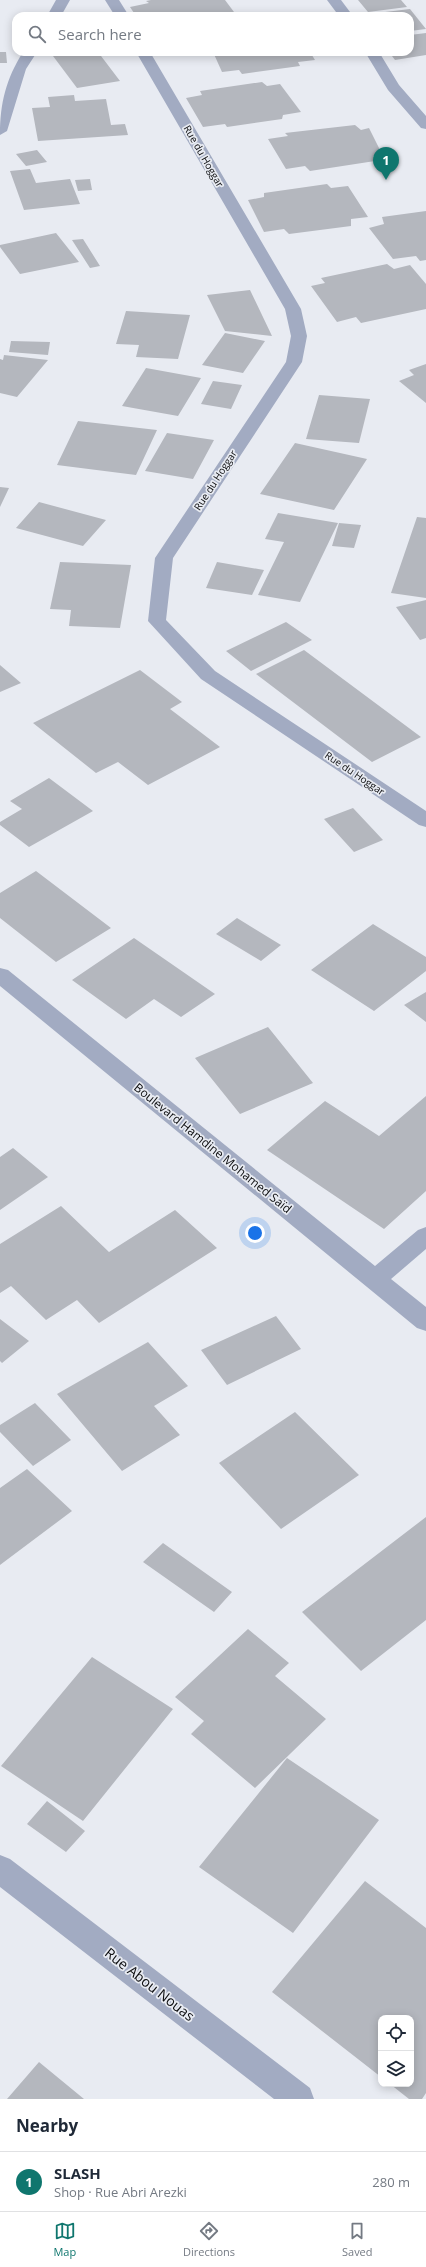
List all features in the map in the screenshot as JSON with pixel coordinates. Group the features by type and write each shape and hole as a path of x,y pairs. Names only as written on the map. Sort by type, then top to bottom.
{"street":[{"path":"56,12 63,0"},
{"path":"112,0 120,12"},
{"path":"334,0 343,12"},
{"path":"0,131 19,69 27,56"},
{"name":"Rue du Hoggar","path":"145,56 293,309 299,336 294,362 164,558 157,621 208,675 426,820"},
{"path":"375,56 394,87 426,125"},
{"name":"Boulevard Hamdine Mohamed Saïd","path":"0,975 426,1321"},
{"path":"374,1279 426,1236"},
{"name":"Rue Abou Nouas","path":"0,1869 299,2099"}],"building":[{"path":"225,0 234,12 133,12 130,7 149,3 146,1"},
{"path":"358,0 401,0 407,7 368,12"},
{"path":"410,9 412,12 385,12"},
{"path":"414,14 426,29 414,30"},
{"path":"426,33 426,55 395,60 392,56 414,56 414,34"},
{"path":"0,52 6,52 7,63 0,63"},
{"path":"53,56 101,56 120,81 77,88"},
{"path":"215,56 312,56 315,60 298,62 300,66 242,74 239,70 222,72"},
{"path":"262,82 267,86 280,84 301,112 283,115 282,119 227,127 225,124 203,127 186,98 202,95 200,91"},
{"path":"74,95 75,101 106,99 111,125 125,124 128,135 38,141 32,108 50,107 48,97"},
{"path":"355,125 361,130 369,128 382,154 373,156 375,161 310,171 305,166 286,169 268,139 288,136 285,133"},
{"path":"37,150 47,162 26,166 16,154"},
{"path":"30,169 36,183 70,179 80,204 24,210 10,171"},
{"path":"90,179 92,190 78,191 75,180"},
{"path":"327,184 331,188 348,186 368,217 351,219 351,226 289,234 284,229 264,232 248,200 264,197 264,193"},
{"path":"426,211 426,260 420,261 416,256 393,259 369,228 384,224 382,217"},
{"path":"56,233 79,262 20,274 0,247 0,245"},
{"path":"83,239 100,266 90,268 72,240"},
{"path":"387,264 394,269 410,265 426,284 426,309 361,323 356,317 337,322 311,286 325,283 321,278"},
{"path":"250,290 272,336 225,331 207,295"},
{"path":"126,311 190,315 178,359 136,357 139,345 116,344"},
{"path":"225,333 265,341 243,373 202,365"},
{"path":"11,341 50,342 48,355 9,352"},
{"path":"4,355 48,360 17,397 0,393 0,359 3,360"},
{"path":"426,364 426,403 399,381 414,375 409,370"},
{"path":"146,368 201,378 178,416 122,406"},
{"path":"213,381 242,385 231,409 201,404"},
{"path":"319,395 370,399 359,443 306,439"},
{"path":"78,421 157,430 136,475 57,465"},
{"path":"167,433 214,440 193,479 145,471"},
{"path":"295,443 367,459 334,510 260,494"},
{"path":"0,487 9,488 0,507"},
{"path":"39,502 106,520 83,546 16,528"},
{"path":"278,513 338,523 300,602 258,595 284,542 265,539"},
{"path":"417,517 426,518 426,598 391,593"},
{"path":"339,523 361,525 354,548 332,546"},
{"path":"60,562 131,565 120,628 69,626 71,610 50,609"},
{"path":"217,562 264,570 252,595 206,588"},
{"path":"426,600 426,638 420,640 396,607"},
{"path":"286,622 312,640 251,671 226,651"},
{"path":"304,650 421,737 372,762 256,674"},
{"path":"0,665 21,683 0,692"},
{"path":"140,670 182,702 170,709 220,747 148,785 118,762 96,773 33,723"},
{"path":"49,778 93,811 29,847 0,825 0,822 22,809 10,801"},
{"path":"353,808 383,840 354,852 324,819"},
{"path":"36,871 111,928 56,962 0,918 0,893"},
{"path":"237,918 281,945 261,961 216,934"},
{"path":"373,924 426,957 426,971 374,1011 311,970"},
{"path":"134,938 215,994 181,1017 154,999 126,1019 72,980"},
{"path":"426,992 426,1022 404,1005"},
{"path":"268,1027 313,1083 240,1114 195,1058"},
{"path":"426,1096 426,1191 384,1229 267,1150 325,1101 379,1136"},
{"path":"13,1148 48,1177 0,1210 0,1157"},
{"path":"61,1206 109,1252 175,1210 217,1248 99,1323 77,1300 46,1320 11,1286 0,1293 0,1244"},
{"path":"276,1316 301,1349 227,1385 201,1350"},
{"path":"0,1319 29,1341 2,1363 0,1361"},
{"path":"148,1342 188,1386 154,1406 180,1435 122,1471 57,1394"},
{"path":"35,1403 71,1440 33,1466 0,1432 0,1425"},
{"path":"295,1412 359,1475 281,1529 219,1463"},
{"path":"27,1469 72,1511 0,1565 0,1488"},
{"path":"426,1517 426,1620 361,1671 302,1612"},
{"path":"163,1543 232,1592 214,1612 143,1562"},
{"path":"248,1629 289,1663 275,1676 326,1719 255,1788 191,1734 204,1721 175,1697"},
{"path":"92,1657 173,1709 83,1821 1,1766"},
{"path":"287,1758 379,1820 293,1933 199,1867"},
{"path":"47,1801 85,1831 66,1852 27,1824"},
{"path":"365,1881 426,1928 426,2093 422,2099 409,2099 394,2087 414,2087 414,2015 378,2015 378,2075 272,1992"},
{"path":"39,2062 84,2099 7,2099"}],"place":[{"name":"SLASH","path":"386,180"}]}
